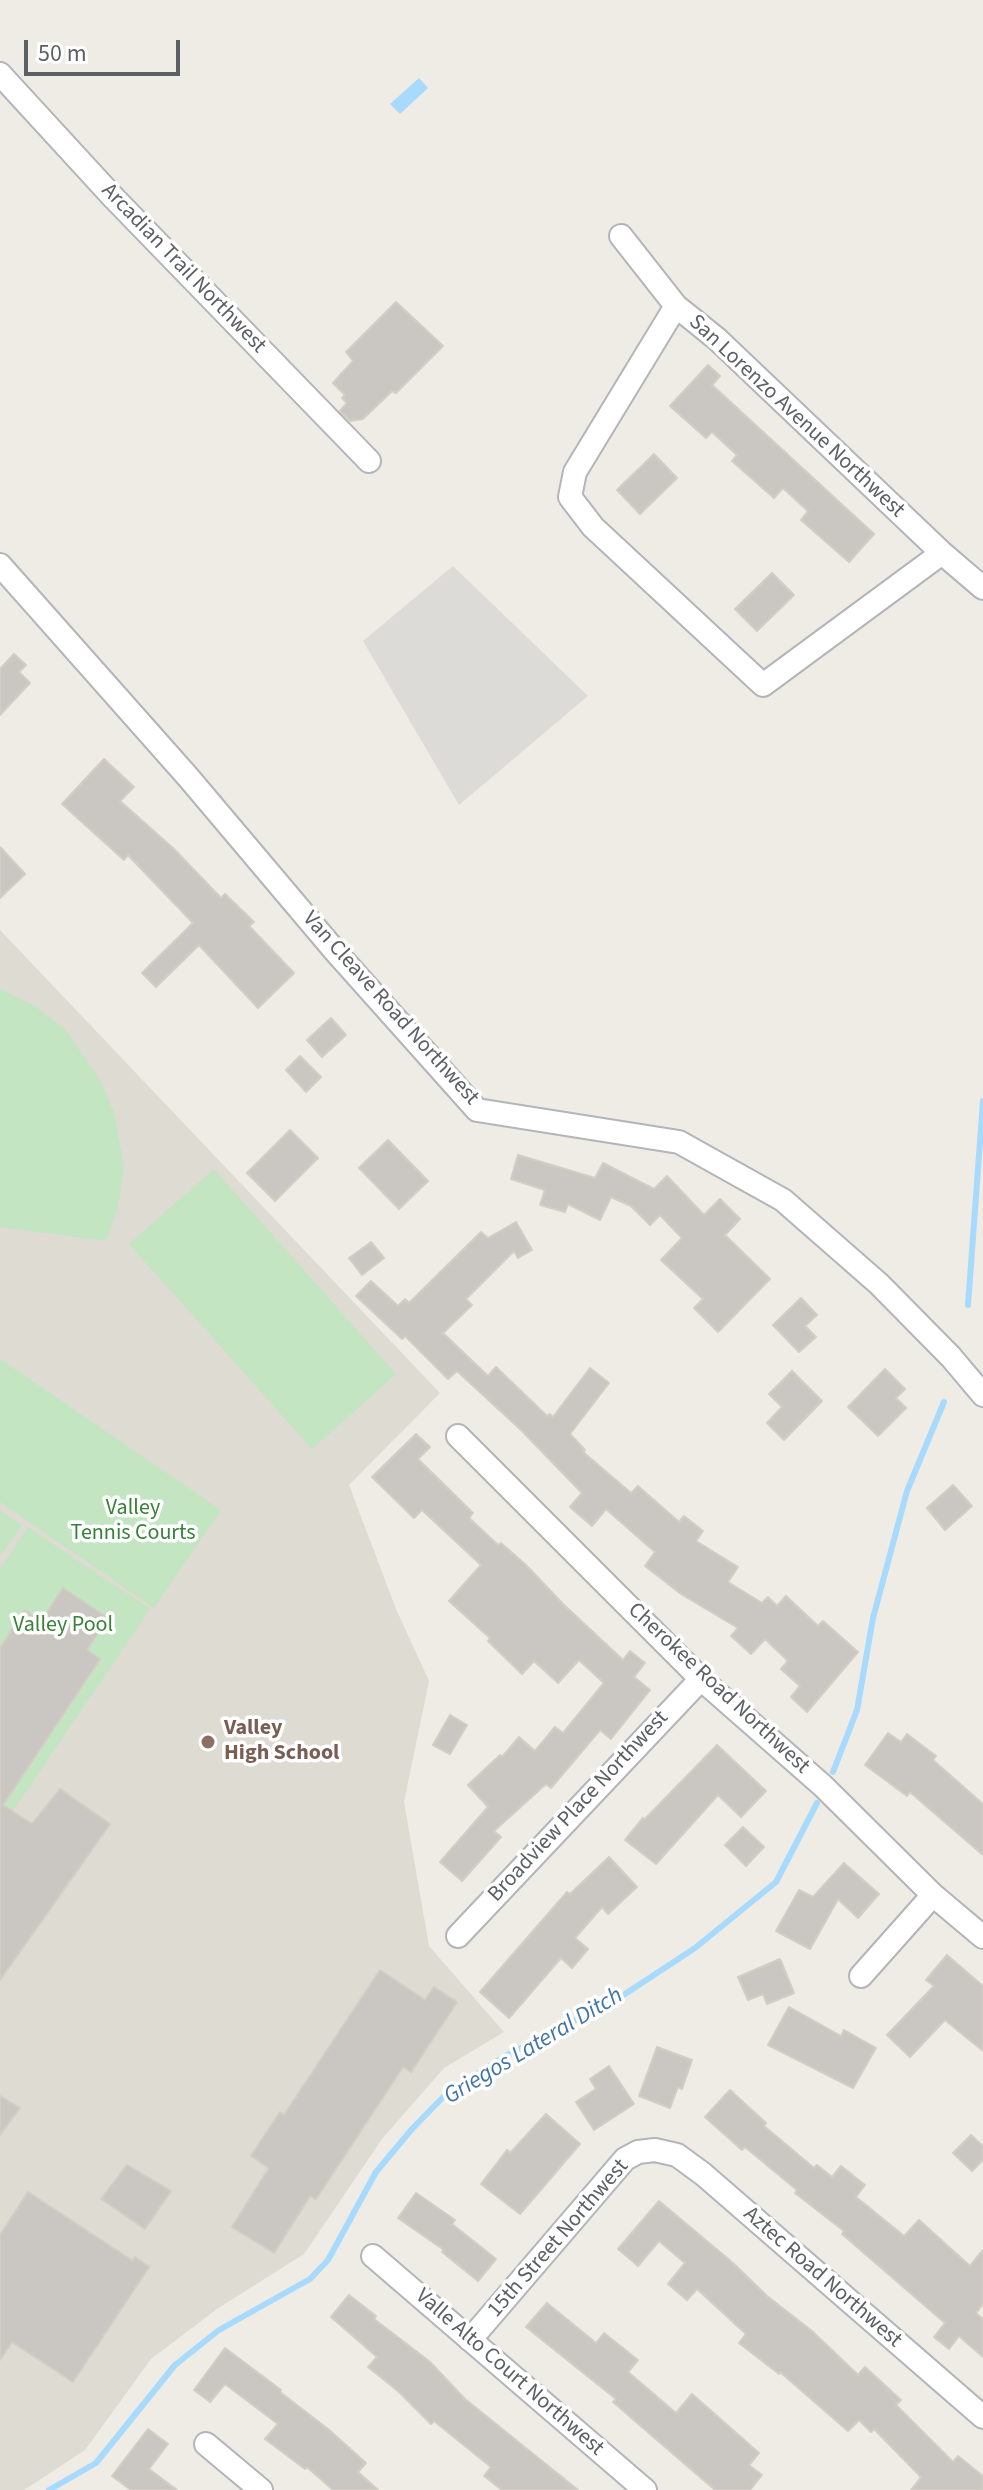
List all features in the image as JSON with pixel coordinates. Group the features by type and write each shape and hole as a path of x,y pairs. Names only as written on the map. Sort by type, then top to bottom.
{"street":[{"name":"Arcadian Trail Northwest","path":"0,74 112,196 369,461"},
{"name":"San Lorenzo Avenue Northwest","path":"621,236 676,306 717,339 942,553 983,588"},
{"path":"676,306 575,472 570,497 593,527 763,685 942,553"},
{"name":"Van Cleave Road Northwest","path":"0,565 477,1110 679,1142 783,1200 879,1284 951,1357 983,1395"},
{"name":"Cherokee Road Northwest","path":"458,1436 701,1679 823,1786 933,1895 983,1937"},
{"name":"Broadview Place Northwest","path":"458,1936 701,1679"},
{"path":"861,1976 933,1895"},
{"name":"15th Street Northwest","path":"470,2340 625,2159 638,2152 655,2150"},
{"name":"Aztec Road Northwest","path":"655,2150 677,2155 703,2174 983,2417"},
{"name":"Valle Alto Court Northwest","path":"373,2256 645,2490"},
{"path":"206,2444 261,2490"}],"shaded area":[{"path":"453,566 588,696 459,805 363,641"},
{"name":"Valley High School","path":"0,930 440,1393 349,1485 396,1609 429,1681 404,1802 429,1946 504,2032 444,2068 382,2139 304,2254 217,2309 151,2359 85,2450 24,2490 0,2490"}],"green space":[{"path":"0,989 33,1005 65,1029 100,1080 115,1115 124,1169 118,1207 106,1241 0,1227"},
{"path":"214,1169 396,1374 312,1449 129,1244"},
{"name":"Valley Tennis Courts","path":"0,1359 221,1510 154,1608 0,1502"},
{"path":"0,1510 22,1525 0,1556"},
{"name":"Valley Pool","path":"28,1527 150,1609 13,1811 0,1802 0,1569"}],"water":[{"path":"419,78 428,88 400,114 390,104"}],"building":[{"path":"396,302 443,346 396,393 392,391 363,419 350,421 340,411 347,403 342,398 345,395 333,383 353,361 346,352"},
{"path":"708,365 720,376 712,385 874,534 849,562 801,520 808,511 783,488 774,498 732,461 737,455 712,432 706,438 670,406"},
{"path":"654,454 677,478 640,514 617,490"},
{"path":"772,573 794,595 757,631 735,609"},
{"path":"14,654 26,665 19,672 30,683 0,715 0,669"},
{"path":"104,759 134,787 120,801 174,849 221,898 225,894 254,922 249,926 294,973 258,1008 199,945 156,987 142,973 193,923 128,855 124,860 62,804"},
{"path":"0,847 25,874 0,898"},
{"path":"331,1018 346,1035 322,1057 307,1040"},
{"path":"300,1056 321,1077 306,1092 286,1070"},
{"path":"290,1130 318,1158 275,1201 247,1173"},
{"path":"388,1140 428,1181 399,1209 359,1168"},
{"path":"518,1155 595,1178 603,1163 654,1189 667,1176 704,1215 720,1199 740,1219 725,1235 770,1279 718,1332 694,1308 703,1299 661,1260 682,1238 660,1215 650,1225 631,1206 611,1197 600,1220 568,1204 565,1212 540,1205 545,1190 511,1179"},
{"path":"516,1222 532,1250 518,1258 514,1251 466,1299 472,1305 443,1333 488,1376 496,1367 547,1416 550,1414 553,1417 590,1368 609,1383 570,1434 585,1450 583,1452 631,1493 638,1486 679,1522 684,1516 703,1531 696,1541 738,1567 728,1582 762,1603 768,1597 777,1606 786,1596 818,1626 823,1621 858,1652 807,1712 791,1697 800,1686 781,1669 788,1661 765,1639 751,1654 731,1636 738,1628 681,1594 645,1566 655,1552 606,1509 592,1526 570,1507 582,1493 521,1430 457,1371 448,1379 405,1336 402,1339 356,1296 371,1281 398,1306 405,1299 409,1303 481,1232 488,1238"},
{"path":"371,1242 384,1258 362,1275 349,1258"},
{"path":"801,1298 817,1315 805,1326 816,1337 799,1352 773,1325"},
{"path":"885,1369 905,1389 896,1398 906,1408 878,1436 848,1407"},
{"path":"792,1371 822,1401 784,1440 767,1423 782,1407 769,1394"},
{"path":"416,1434 430,1447 418,1459 473,1513 469,1518 526,1565 623,1660 630,1651 645,1663 634,1677 650,1690 611,1739 600,1730 551,1788 546,1784 494,1831 501,1837 462,1881 440,1862 488,1807 468,1785 500,1755 502,1757 519,1737 535,1751 555,1727 563,1733 604,1683 579,1660 558,1683 534,1661 522,1674 488,1641 490,1638 449,1601 481,1565 422,1510 414,1518 372,1477"},
{"path":"953,1485 972,1506 945,1530 927,1508"},
{"path":"63,1588 108,1618 87,1650 100,1659 3,1805 32,1824 60,1789 110,1824 0,1980 0,1648 25,1610 41,1621"},
{"path":"450,1715 467,1725 450,1754 433,1745"},
{"path":"888,1733 901,1742 907,1734 936,1756 933,1760 983,1804 983,1855 910,1792 907,1796 865,1765"},
{"path":"717,1745 766,1791 741,1817 718,1795 656,1864 625,1840"},
{"path":"743,1827 764,1847 746,1866 725,1845"},
{"path":"609,1857 637,1887 608,1914 602,1907 575,1938 588,1949 572,1968 561,1958 509,2018 480,1992 567,1892 570,1894"},
{"path":"844,1863 879,1894 858,1918 838,1899 810,1949 776,1931 799,1890 813,1897"},
{"path":"947,1955 983,1986 983,2051 945,2020 910,2057 887,2035 934,1986 926,1980"},
{"path":"780,1959 794,1993 767,2004 763,1994 748,2000 738,1977"},
{"path":"380,1970 425,2000 434,1987 457,2002 411,2072 403,2067 316,2199 310,2196 274,2253 232,2227 269,2168 251,2156 280,2112 284,2115"},
{"path":"789,2007 841,2036 844,2030 876,2048 853,2088 768,2045"},
{"path":"657,2047 692,2060 682,2089 678,2087 670,2108 639,2096"},
{"path":"609,2066 634,2104 594,2130 576,2102 596,2089 590,2079"},
{"path":"730,2090 766,2123 764,2126 814,2168 817,2165 832,2177 841,2166 865,2185 856,2197 904,2236 919,2220 970,2266 983,2250 983,2304 976,2313 983,2319 983,2357 959,2336 949,2349 934,2337 945,2323 842,2234 844,2231 795,2193 797,2190 745,2147 742,2150 705,2117"},
{"path":"0,2096 20,2108 0,2135"},
{"path":"546,2114 580,2144 520,2214 481,2184 507,2150 510,2153"},
{"path":"971,2135 983,2146 983,2160 972,2171 953,2153"},
{"path":"127,2165 171,2191 145,2229 101,2199"},
{"path":"28,2192 133,2261 135,2257 149,2267 73,2382 12,2342 0,2360 0,2235"},
{"path":"416,2193 455,2220 452,2224 496,2259 478,2281 442,2252 444,2250 398,2218"},
{"path":"659,2201 767,2296 812,2331 858,2375 865,2367 901,2400 896,2405 953,2462 958,2456 983,2476 983,2490 911,2490 921,2477 874,2429 871,2432 859,2420 848,2431 780,2372 739,2343 746,2334 697,2289 687,2300 668,2284 685,2263 659,2241 638,2266 618,2249"},
{"path":"349,2295 376,2316 374,2319 429,2361 465,2399 578,2490 502,2490 484,2476 491,2467 434,2421 431,2424 368,2367 377,2357 331,2317"},
{"path":"547,2303 596,2343 604,2333 638,2360 628,2372 676,2413 692,2394 759,2453 749,2465 762,2475 750,2490 715,2490 613,2402 616,2399 526,2327"},
{"path":"225,2348 281,2390 366,2463 358,2472 378,2490 333,2490 307,2467 305,2469 265,2439 278,2424 225,2384 210,2402 194,2390"},
{"path":"148,2429 168,2444 149,2469 177,2490 131,2490 112,2476"}],"waterway":[{"name":"Griegos Lateral Ditch","path":"968,1305 983,1101"},
{"name":"Griegos Lateral Ditch","path":"833,1772 857,1710 873,1618 907,1491 944,1402"},
{"name":"Griegos Lateral Ditch","path":"49,2490 96,2463 175,2365 219,2330 310,2279 328,2260 376,2172 448,2092 502,2058 622,1996 695,1948 776,1882 817,1803"}],"place":[{"name":"Valley High School","path":"208,1742"}]}
